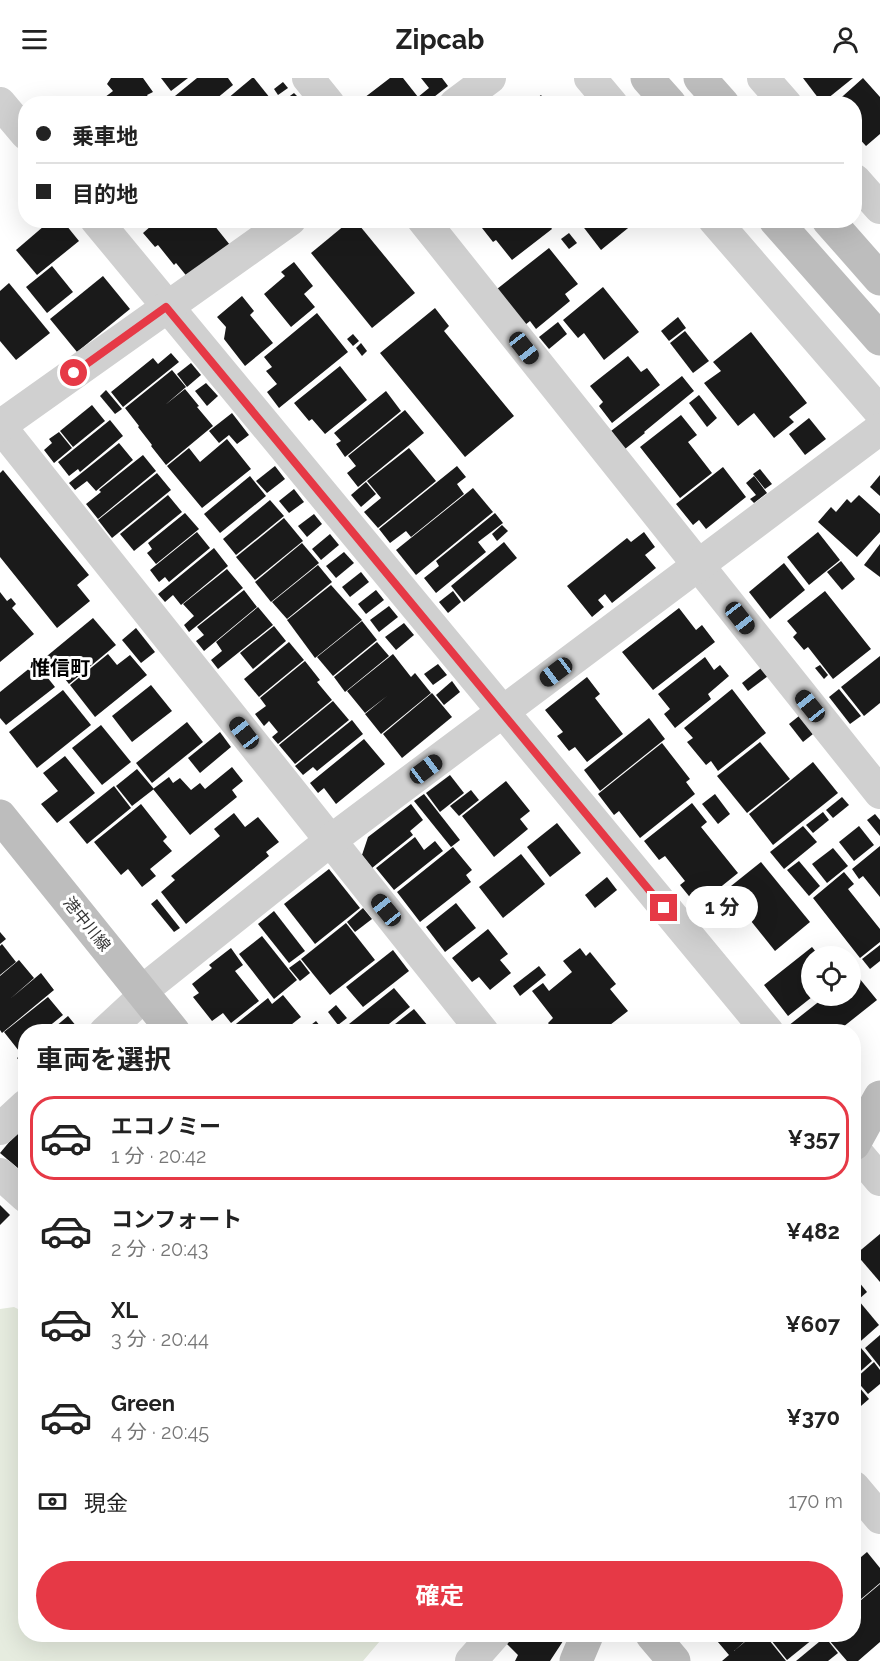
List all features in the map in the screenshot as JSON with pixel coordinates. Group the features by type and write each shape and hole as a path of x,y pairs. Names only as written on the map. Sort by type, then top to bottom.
{"street":[{"path":"308,78 323,96"},
{"path":"466,96 490,78"},
{"path":"590,78 605,96"},
{"path":"647,78 663,96"},
{"path":"700,78 716,96"},
{"path":"764,78 779,96"},
{"path":"0,103 18,124"},
{"path":"862,188 880,208"},
{"path":"102,228 761,1024"},
{"path":"279,228 0,426 477,1024"},
{"path":"429,228 880,793"},
{"path":"721,228 880,412"},
{"path":"782,228 880,339"},
{"path":"835,228 880,279"},
{"path":"113,1024 143,993 330,841 880,429"},
{"name":"港中川線","path":"0,816 168,1024"},
{"path":"861,1133 880,1097"},
{"path":"0,1129 18,1112"},
{"path":"861,1155 880,1180"},
{"path":"0,1174 18,1190"},
{"path":"861,1495 880,1518"},
{"path":"471,1661 488,1642"},
{"path":"576,1661 584,1642"},
{"path":"658,1642 674,1661"}],"shaded area":[{"path":"14,1307 18,1309 18,1642 379,1642 363,1661 0,1661 0,1309"}],"building":[{"path":"111,78 143,78 153,92 148,96 106,96 113,91 107,84"},
{"path":"161,78 188,78 171,91"},
{"path":"197,78 228,78 233,85 220,96 175,96"},
{"path":"254,78 268,96 231,96"},
{"path":"390,78 403,78 417,96 367,96"},
{"path":"421,78 442,78 448,86 435,96 419,96 429,88"},
{"path":"803,78 853,78 831,96 817,96"},
{"path":"863,78 880,97 880,134 866,146 862,142 862,96 843,96"},
{"path":"283,82 288,88 278,95 274,89"},
{"path":"42,228 68,228 79,241 37,275 16,250"},
{"path":"149,228 216,228 230,245 189,279 158,245 155,247 143,233"},
{"path":"341,228 362,228 415,293 372,328 311,253"},
{"path":"482,228 552,229 512,260 496,240 493,242"},
{"path":"584,228 628,228 601,250"},
{"path":"569,233 577,243 569,249 561,239"},
{"path":"549,248 578,284 565,294 570,301 536,329 530,321 525,325 497,289"},
{"path":"294,262 313,286 304,294 315,307 291,327 264,294 285,276 281,272"},
{"path":"52,266 73,292 47,313 26,287"},
{"path":"103,276 130,309 77,352 50,319"},
{"path":"9,283 50,333 16,360 0,341 0,291"},
{"path":"603,287 639,332 604,360 584,333 578,338 563,320"},
{"path":"242,296 254,311 250,315 273,343 245,366 224,339 226,327 217,317"},
{"path":"435,308 449,326 444,331 514,416 465,457 380,353"},
{"path":"317,313 348,352 279,408 267,392 277,384 266,371 272,367 264,357"},
{"path":"678,317 686,328 669,341 661,331"},
{"path":"558,322 567,334 549,349 539,337"},
{"path":"685,331 709,361 693,373 670,343"},
{"path":"751,332 807,403 789,417 794,422 774,438 754,413 738,426 704,383 721,371 713,362"},
{"path":"353,334 359,341 353,346 347,339"},
{"path":"361,343 367,351 362,356 356,348"},
{"path":"171,353 179,362 123,407 111,392 153,358 158,364"},
{"path":"628,356 641,372 647,368 660,385 612,423 599,406 603,402 590,386"},
{"path":"191,363 201,375 187,387 177,374"},
{"path":"340,366 367,400 325,434 312,419 309,421 294,403"},
{"path":"172,370 186,387 165,405 185,389 213,426 166,465 125,408"},
{"path":"682,376 694,391 625,449 611,431"},
{"path":"206,383 218,396 207,406 195,391"},
{"path":"106,390 122,409 115,414 100,396"},
{"path":"386,391 401,411 345,457 336,444 341,441 334,433"},
{"path":"699,395 717,418 707,427 689,403"},
{"path":"92,405 105,421 73,447 60,431"},
{"path":"405,410 424,433 358,487 347,473 356,466 348,456"},
{"path":"232,413 249,435 237,444 229,435 219,443 209,431"},
{"path":"681,415 697,435 688,442 712,473 680,498 640,447"},
{"path":"809,418 826,439 805,455 789,434"},
{"path":"110,420 123,436 80,472 78,469 69,476 58,462"},
{"path":"59,432 72,448 54,463 44,450 52,443 49,439"},
{"path":"227,439 251,469 202,508 167,466 189,448 200,462"},
{"path":"119,443 133,460 96,491 87,481 75,490 69,483"},
{"path":"409,448 436,481 378,528 364,512 381,498 367,481"},
{"path":"143,455 156,471 98,519 86,504 101,492 99,490"},
{"path":"275,466 285,479 267,493 256,481"},
{"path":"457,466 466,477 457,484 464,494 411,537 406,531 390,543 379,529"},
{"path":"723,467 746,497 706,529 699,520 693,525 676,504"},
{"path":"760,469 772,484 765,489 753,474"},
{"path":"3,470 89,575 77,585 90,601 57,628 0,557 0,473"},
{"path":"157,473 171,490 112,538 98,520"},
{"path":"880,475 880,496 870,487"},
{"path":"250,476 266,496 220,533 204,514"},
{"path":"754,476 767,493 754,503 750,499 756,495 746,483"},
{"path":"366,482 376,494 361,507 351,495"},
{"path":"473,488 493,512 416,575 396,550"},
{"path":"294,489 304,502 289,513 279,501"},
{"path":"168,495 182,512 134,551 120,534"},
{"path":"859,495 880,514 880,532 857,557 818,522 831,507 836,512 847,499 851,503"},
{"path":"270,500 284,516 236,555 223,539"},
{"path":"185,513 199,529 156,564 147,553 152,549 148,543"},
{"path":"495,513 503,523 478,542 486,552 436,593 424,578 439,566 436,561"},
{"path":"314,514 322,524 307,537 298,526"},
{"path":"284,518 303,541 255,580 236,557"},
{"path":"502,525 508,531 497,541 492,534"},
{"path":"197,532 210,548 169,582 165,577 159,582 150,570"},
{"path":"644,532 655,547 645,555 656,568 612,603 605,594 598,600 604,607 592,617 567,586 627,538 631,542"},
{"path":"818,532 840,560 809,585 787,557"},
{"path":"330,534 339,545 321,560 312,549"},
{"path":"504,542 517,558 464,602 451,586"},
{"path":"302,543 319,563 271,602 255,582"},
{"path":"880,544 880,577 864,565"},
{"path":"214,548 228,566 181,605 173,595 165,602 158,594"},
{"path":"344,552 354,563 336,578 326,566"},
{"path":"841,561 855,579 842,590 827,572"},
{"path":"784,563 805,590 770,619 749,592"},
{"path":"318,565 332,582 287,619 272,602"},
{"path":"227,569 243,588 189,632 184,625 194,616 183,604"},
{"path":"361,572 369,582 350,597 342,587"},
{"path":"331,585 362,620 315,658 287,620"},
{"path":"244,590 257,607 204,651 196,641 204,635 197,627"},
{"path":"376,590 384,600 366,614 358,604"},
{"path":"453,591 461,602 448,613 439,602"},
{"path":"825,591 871,649 833,679 808,647 804,650 793,637 797,633 787,621"},
{"path":"0,592 7,601 11,598 16,604 12,608 34,634 0,662"},
{"path":"389,606 398,617 379,632 370,620"},
{"path":"258,607 273,625 218,669 211,660 222,651 216,642"},
{"path":"679,608 696,630 702,625 715,642 653,690 622,652"},
{"path":"93,618 116,645 69,684 47,656"},
{"path":"362,621 377,640 333,676 317,657"},
{"path":"404,623 414,635 396,650 385,637"},
{"path":"274,626 286,641 253,669 240,653"},
{"path":"136,628 155,652 141,663 122,640"},
{"path":"289,642 304,660 259,697 244,679"},
{"path":"377,642 389,656 345,692 334,677"},
{"path":"108,654 117,665 130,655 147,675 95,717 70,685"},
{"path":"393,654 411,677 415,673 431,693 381,734 365,714 387,696 365,713 347,691"},
{"path":"880,656 880,703 864,716 841,687"},
{"path":"705,657 714,670 720,665 729,676 708,694 711,699 675,728 664,714 670,709 658,694"},
{"path":"305,661 320,680 317,682 332,700 278,744 272,737 278,732 269,721 264,726 255,714 266,706 260,698"},
{"path":"36,663 55,687 6,725 0,718 0,692"},
{"path":"438,664 447,675 433,685 424,674"},
{"path":"820,665 828,675 824,679 815,668"},
{"path":"761,668 768,676 748,691 742,683"},
{"path":"587,677 600,694 595,698 623,734 587,762 575,747 569,751 557,736 563,732 545,710"},
{"path":"452,681 460,692 444,705 436,695"},
{"path":"151,685 172,711 132,742 112,716"},
{"path":"732,689 766,733 718,771 711,761 706,765 687,742 693,738 684,728"},
{"path":"839,689 861,716 850,724 829,697"},
{"path":"63,690 91,725 37,768 9,732"},
{"path":"432,693 452,717 402,758 383,734"},
{"path":"333,701 349,720 295,764 279,745"},
{"path":"799,716 813,734 803,742 789,724"},
{"path":"649,718 665,739 600,791 584,770"},
{"path":"352,720 363,734 317,771 313,767 303,775 295,766"},
{"path":"187,722 203,742 152,783 136,763"},
{"path":"101,725 131,762 102,785 72,748"},
{"path":"220,732 231,747 200,773 188,758"},
{"path":"364,739 385,764 336,804 324,788 318,793 310,783"},
{"path":"760,742 790,779 747,813 717,776"},
{"path":"662,743 690,779 686,782 695,794 640,838 619,811 614,815 598,794"},
{"path":"65,756 95,793 57,823 41,804 58,791 43,773"},
{"path":"813,762 838,793 773,845 749,814"},
{"path":"232,767 243,781 232,790 237,797 190,835 153,789 169,777 173,783 180,778 191,790 200,783 205,789"},
{"path":"137,769 154,789 132,806 116,786"},
{"path":"450,775 464,793 440,812 426,793"},
{"path":"506,781 530,811 520,819 528,829 494,857 462,816"},
{"path":"114,786 131,808 87,844 69,822"},
{"path":"471,790 479,800 459,816 450,806"},
{"path":"424,794 460,840 451,847 414,801"},
{"path":"715,794 730,814 718,824 702,804"},
{"path":"842,797 849,805 833,818 826,810"},
{"path":"692,803 707,822 701,827 738,873 697,906 680,885 685,881 665,856 659,860 644,841"},
{"path":"141,804 167,837 163,841 172,851 150,869 156,876 142,887 128,869 121,875 94,842"},
{"path":"411,804 423,820 410,831 413,835 372,868 362,855 368,837"},
{"path":"823,812 829,820 813,833 806,825"},
{"path":"234,813 245,827 258,817 279,842 266,852 269,856 186,924 161,892 175,880 171,876 220,836 214,829"},
{"path":"875,814 880,820 880,836 867,820"},
{"path":"557,823 581,853 550,877 527,847"},
{"path":"803,826 817,842 784,869 770,852"},
{"path":"859,826 874,845 854,861 839,842"},
{"path":"415,837 424,850 435,841 443,851 394,890 376,868"},
{"path":"880,846 880,897 863,876 859,879 852,869"},
{"path":"453,847 472,870 466,875 471,882 420,922 397,892"},
{"path":"833,848 848,866 827,883 812,864"},
{"path":"521,854 545,884 503,918 479,887"},
{"path":"799,861 820,886 809,896 787,870"},
{"path":"761,862 810,922 775,951 726,890"},
{"path":"329,869 360,908 315,944 284,904"},
{"path":"844,872 854,884 848,889 880,929 880,942 861,957 861,946 851,946 813,898"},
{"path":"607,877 617,890 595,908 585,895"},
{"path":"157,899 180,928 174,932 151,904"},
{"path":"456,903 476,928 445,952 426,927"},
{"path":"363,908 372,919 355,932 347,922"},
{"path":"274,911 305,951 289,963 258,924"},
{"path":"346,923 375,960 330,995 301,959"},
{"path":"488,929 508,954 500,960 511,973 490,990 479,977 472,982 452,958"},
{"path":"0,932 6,939 0,944"},
{"path":"262,936 297,980 274,999 239,954"},
{"path":"2,944 16,962 0,975 0,946"},
{"path":"880,945 880,961 870,969 862,959"},
{"path":"231,948 243,965 235,971 259,1001 231,1023 223,1013 212,1021 193,997 199,993 192,984 212,968 209,965"},
{"path":"580,948 586,956 590,952 616,984 610,989 628,1011 611,1024 549,1024 553,1018 532,991 543,983 549,991 572,972 563,961"},
{"path":"393,950 409,971 363,1007 346,987"},
{"path":"801,956 801,1006 788,1016 764,985"},
{"path":"19,960 34,978 10,999 41,973 54,990 2,1033 0,1030 0,976"},
{"path":"300,960 310,973 300,981 289,968"},
{"path":"539,966 546,975 520,996 513,986"},
{"path":"861,980 877,1000 847,1024 791,1024 813,1006 861,1006"},
{"path":"394,988 410,1007 389,1024 349,1024"},
{"path":"283,995 301,1017 292,1024 236,1024 268,998 272,1004"},
{"path":"48,997 63,1015 52,1024 18,1024 18,1050 4,1032"},
{"path":"336,1005 347,1018 337,1024 328,1012"},
{"path":"414,1009 426,1024 395,1024"},
{"path":"68,1016 74,1024 58,1024"},
{"path":"18,1132 18,1168 0,1153"},
{"path":"0,1205 10,1215 0,1225"},
{"path":"880,1234 880,1282 861,1260 861,1250"},
{"path":"861,1285 867,1292 861,1297"},
{"path":"861,1303 879,1325 861,1341"},
{"path":"880,1335 880,1367 865,1348"},
{"path":"861,1348 872,1361 861,1371"},
{"path":"874,1362 880,1370 880,1384 868,1394 861,1386 861,1374"},
{"path":"861,1389 869,1399 861,1406"},
{"path":"867,1552 880,1568 880,1583 861,1599 861,1557"},
{"path":"880,1584 880,1642 858,1661 847,1661 831,1642 861,1642 861,1600"},
{"path":"509,1642 562,1642 550,1661 515,1661 518,1655 507,1644"},
{"path":"718,1642 744,1642 734,1651 745,1642 771,1642 786,1661 722,1661 729,1655"},
{"path":"773,1642 809,1642 787,1660"},
{"path":"819,1642 829,1642 838,1653 828,1661 796,1661"}],"district":[{"name":"惟信町","path":"60,668"}],"route":[{"path":"74,373 166,307 664,908"}]}
